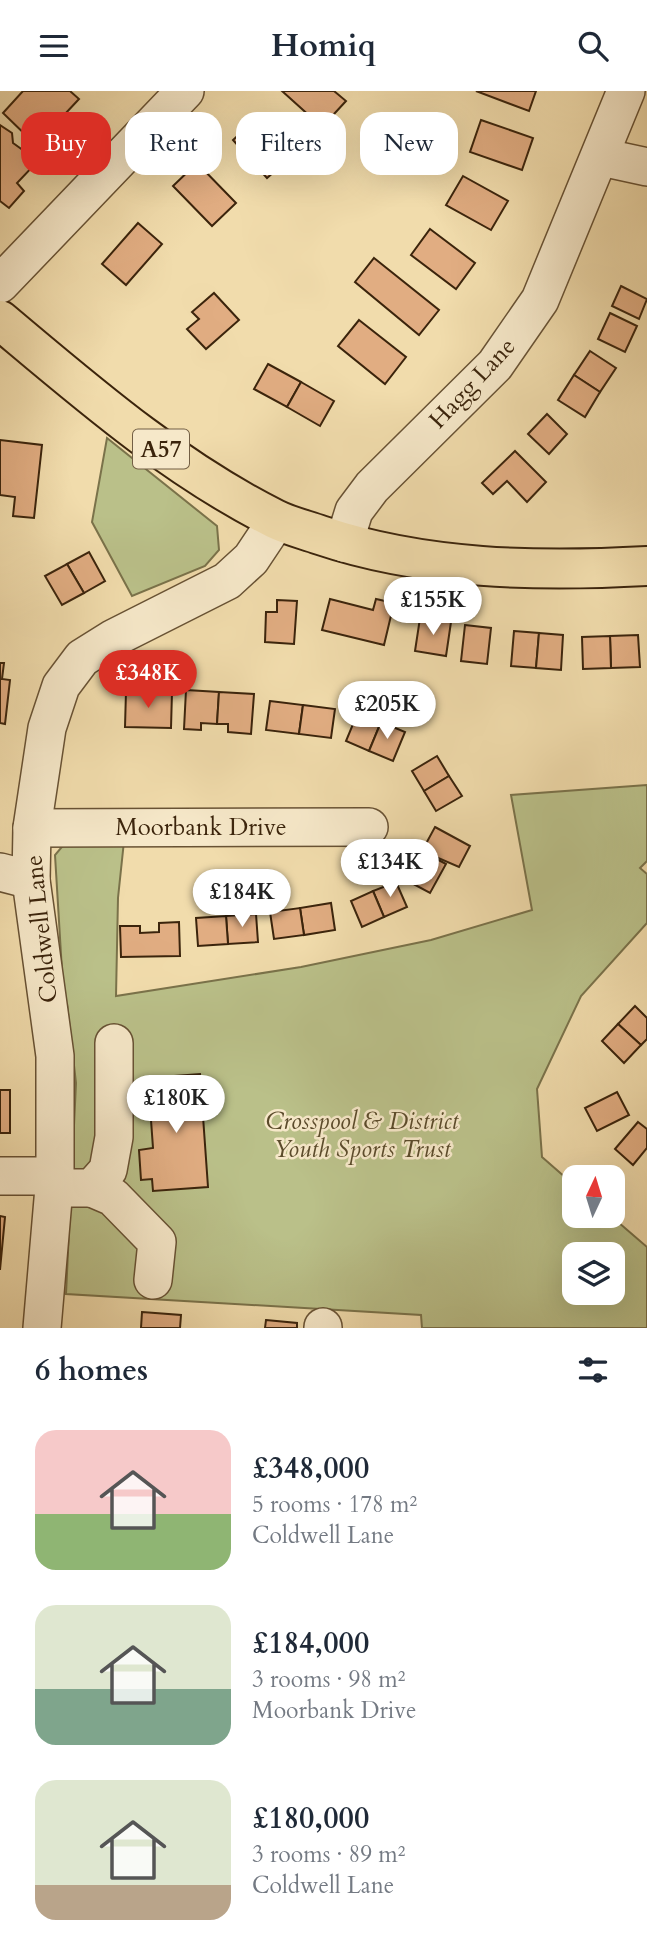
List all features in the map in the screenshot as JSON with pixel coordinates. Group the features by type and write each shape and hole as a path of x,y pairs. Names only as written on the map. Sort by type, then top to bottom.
{"main road":[{"name":"A57","path":"0,320 116,418 196,474 277,520 344,543 417,558 513,569 647,566"}],"street":[{"path":"0,284 185,91"},
{"name":"Hagg Lane","path":"344,543 354,511 372,487 495,365 522,330 540,300 626,91"},
{"path":"601,157 647,167"},
{"name":"Coldwell Lane","path":"42,1328 55,1182 55,1056 16,876 32,828 47,728 61,685 82,658 114,638 227,581 251,559 277,520"},
{"name":"Moorbank Drive","path":"32,828 369,827"},
{"path":"92,1188 108,1170 114,1137 114,1043"},
{"path":"0,1176 92,1188 113,1197 157,1242 153,1280"}],"green space":[{"path":"107,438 217,526 219,550 205,566 132,596 92,522"},
{"name":"Crosspool & District Youth Sports Trust","path":"647,785 647,861 640,868 647,874 647,923 581,996 537,1089 542,1157 562,1174 562,1229 625,1228 647,1247 647,1328 422,1328 421,1315 66,1294 76,1083 67,1004 64,1004 55,855 66,842 124,841 118,898 116,996 301,967 431,940 532,910 511,795"}],"building":[{"path":"23,91 70,91 79,99 67,112 21,112 21,130 3,113"},
{"path":"282,91 334,91 346,101 336,112 305,112"},
{"path":"476,91 536,91 529,111"},
{"path":"481,120 533,138 522,170 470,152"},
{"path":"0,125 12,133 13,143 21,149 21,175 25,175 17,183 24,191 9,208 0,201"},
{"path":"184,175 209,175 236,203 212,226 173,186"},
{"path":"463,176 508,201 491,230 446,205"},
{"path":"138,223 162,244 126,285 102,264"},
{"path":"430,229 475,263 456,289 411,255"},
{"path":"374,258 439,310 419,335 355,282"},
{"path":"621,286 647,299 639,319 612,306"},
{"path":"214,293 239,320 206,349 187,329 199,319 192,312"},
{"path":"610,313 637,326 625,352 598,339"},
{"path":"359,320 406,357 385,384 338,346"},
{"path":"590,351 616,368 600,392 574,375"},
{"path":"268,364 301,382 287,407 254,389"},
{"path":"574,375 600,392 585,417 558,400"},
{"path":"301,382 334,401 320,426 287,407"},
{"path":"547,414 567,434 549,454 528,434"},
{"path":"0,440 42,445 34,518 13,516 15,497 0,495"},
{"path":"515,451 546,482 527,502 507,481 493,494 482,483"},
{"path":"89,552 105,581 84,593 67,564"},
{"path":"67,564 84,593 62,605 45,576"},
{"path":"330,599 373,610 376,599 394,603 384,645 322,630"},
{"path":"277,600 297,601 294,644 265,642 266,612 277,612"},
{"path":"420,618 451,622 446,656 415,651"},
{"path":"465,625 491,628 487,664 461,661"},
{"path":"514,631 539,633 536,668 511,666"},
{"path":"539,633 563,635 561,670 536,668"},
{"path":"638,635 640,667 611,668 610,636"},
{"path":"610,636 611,668 583,669 582,637"},
{"path":"0,663 4,663 2,679 10,680 5,724 0,723"},
{"path":"186,690 219,692 217,724 201,723 201,730 184,729"},
{"path":"126,691 172,692 171,728 125,727"},
{"path":"219,692 254,694 251,734 228,732 228,724 217,724"},
{"path":"270,701 303,705 299,734 266,730"},
{"path":"303,705 335,709 331,738 299,734"},
{"path":"358,712 381,722 369,751 346,741"},
{"path":"381,722 405,732 393,761 369,751"},
{"path":"437,756 449,776 424,791 412,771"},
{"path":"449,776 462,796 436,811 424,791"},
{"path":"435,827 470,846 459,867 422,851"},
{"path":"422,851 446,864 430,893 406,880"},
{"path":"396,882 407,907 384,917 373,891"},
{"path":"373,891 384,917 362,927 351,901"},
{"path":"331,903 335,930 304,935 300,908"},
{"path":"300,908 304,935 274,939 270,912"},
{"path":"256,914 258,942 228,944 226,916"},
{"path":"226,916 228,944 198,946 196,918"},
{"path":"179,922 180,956 121,957 120,926 140,926 140,933 159,932 159,923"},
{"path":"635,1006 647,1018 647,1039 641,1045 618,1024"},
{"path":"618,1024 641,1045 624,1063 602,1041"},
{"path":"200,1074 208,1187 153,1191 152,1179 141,1180 139,1150 153,1148 148,1078"},
{"path":"0,1090 10,1090 10,1133 0,1133"},
{"path":"617,1092 629,1115 597,1131 585,1108"},
{"path":"638,1122 647,1129 647,1148 633,1165 615,1149"},
{"path":"0,1216 5,1217 0,1270"},
{"path":"142,1312 181,1315 180,1328 141,1328"},
{"path":"266,1320 297,1323 297,1328 265,1328"}]}
